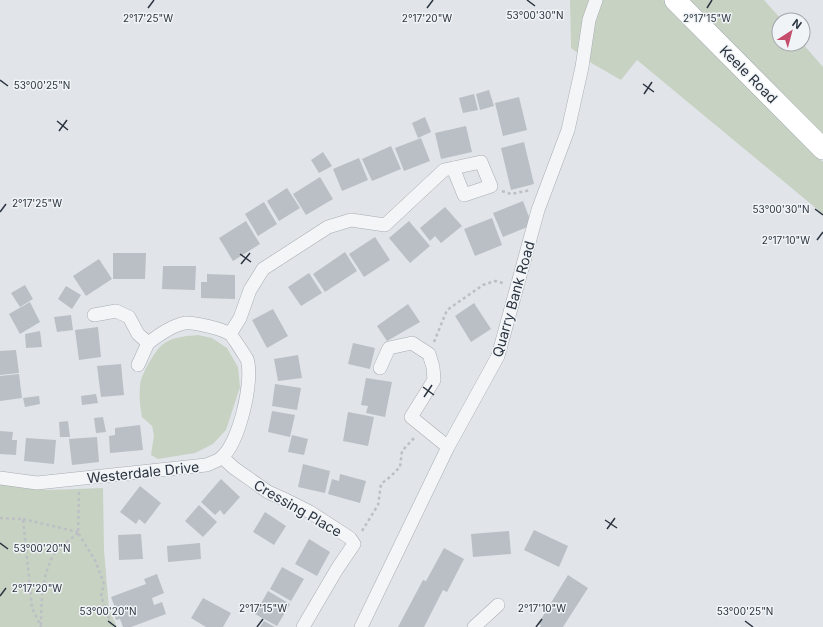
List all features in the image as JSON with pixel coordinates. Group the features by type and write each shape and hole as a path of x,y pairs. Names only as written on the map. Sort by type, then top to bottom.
{"main road":[{"name":"Keele Road","path":"675,0 823,149"}],"street":[{"name":"Quarry Bank Road","path":"361,627 448,447 498,356 538,210 568,130 582,67 589,20 596,0"},
{"path":"138,365 148,343 166,330 186,323 211,326 230,334 240,318 250,290 263,269 328,227 351,220 385,225 444,170 453,168 481,162 491,186 464,195 453,168"},
{"path":"94,315 116,311 129,317 138,334 148,343"},
{"name":"Westerdale Drive","path":"0,478 37,482 80,478 206,465 222,457 233,444 242,420 249,386 247,359 230,334"},
{"path":"380,368 389,348 412,343 429,354 433,366 434,380 411,417 448,447"},
{"name":"Cressing Place","path":"222,457 250,480 268,492 310,512 350,538 354,544 337,569 303,627"},
{"path":"474,627 498,605"}],"path":[{"path":"491,186 511,194 547,186"},
{"path":"429,354 447,310 483,285 495,281 517,286"},
{"path":"354,544 378,505 381,484 400,468 402,451 423,427"},
{"path":"80,478 78,532 95,560 104,584 101,596 112,627"},
{"path":"0,518 22,519 78,532"},
{"path":"22,519 32,608 41,627"},
{"path":"41,627 41,600 47,569 55,553 78,532"}],"green space":[{"path":"570,0 663,0 823,162 823,214 637,60 621,80 593,64 571,48"},
{"path":"689,0 764,0 775,12 771,12 771,52 810,52 823,67 823,135"},
{"path":"198,335 212,338 227,348 238,367 240,387 226,430 213,444 195,453 158,459 151,455 154,435 152,426 142,417 140,394 142,376 159,348 166,342 184,336"},
{"path":"0,484 48,490 103,488 104,550 109,609 117,627 0,627"}],"building":[{"path":"489,90 494,106 480,110 476,94"},
{"path":"474,94 478,110 463,113 459,98"},
{"path":"519,97 527,130 503,136 495,103"},
{"path":"425,117 431,132 418,138 412,123"},
{"path":"466,126 472,152 441,159 435,133"},
{"path":"421,138 430,161 404,171 395,148"},
{"path":"524,142 534,184 511,190 501,148"},
{"path":"391,146 401,169 372,181 362,159"},
{"path":"323,152 332,166 319,173 311,160"},
{"path":"359,158 368,180 342,191 333,169"},
{"path":"320,177 333,199 306,215 293,194"},
{"path":"287,188 300,208 279,221 267,201"},
{"path":"523,201 532,225 503,237 493,213"},
{"path":"264,202 277,224 258,236 245,214"},
{"path":"445,207 462,226 441,243 435,236 430,241 420,228"},
{"path":"492,218 502,245 475,256 464,229"},
{"path":"246,221 260,244 233,261 219,238"},
{"path":"409,221 430,246 410,263 389,238"},
{"path":"375,237 390,260 364,277 349,254"},
{"path":"345,252 357,271 325,292 313,274"},
{"path":"113,253 146,253 145,279 113,279"},
{"path":"99,259 112,279 86,296 73,276"},
{"path":"163,266 196,266 195,290 162,289"},
{"path":"309,273 322,293 301,306 288,287"},
{"path":"207,274 235,275 235,299 201,298 201,282 207,282"},
{"path":"25,285 33,299 20,307 11,293"},
{"path":"66,286 81,295 72,309 58,299"},
{"path":"30,302 40,322 20,334 9,314"},
{"path":"474,303 491,329 471,342 455,316"},
{"path":"408,304 420,322 387,341 377,326"},
{"path":"273,309 288,336 267,348 252,320"},
{"path":"71,315 73,330 57,332 54,317"},
{"path":"98,327 101,357 79,360 75,330"},
{"path":"40,331 42,347 26,348 25,334"},
{"path":"353,343 375,348 370,369 348,364"},
{"path":"16,350 19,373 0,375 0,351"},
{"path":"298,355 302,378 278,381 274,359"},
{"path":"121,364 124,395 101,397 97,366"},
{"path":"19,374 22,398 0,401 0,376"},
{"path":"366,378 392,382 385,417 366,413 368,406 361,405"},
{"path":"275,384 301,388 297,410 272,406"},
{"path":"96,394 98,403 82,405 81,396"},
{"path":"39,396 40,404 25,407 23,398"},
{"path":"272,411 295,415 290,437 268,432"},
{"path":"348,412 374,417 368,446 343,441"},
{"path":"103,417 106,432 96,433 94,418"},
{"path":"68,421 70,437 60,437 59,422"},
{"path":"140,425 143,450 110,453 109,436 115,435 115,428"},
{"path":"0,431 13,432 12,440 17,440 16,455 0,454"},
{"path":"292,435 308,439 304,455 288,452"},
{"path":"97,437 99,462 72,465 69,439"},
{"path":"26,438 56,440 54,464 24,461"},
{"path":"303,464 330,471 325,493 298,487"},
{"path":"340,474 366,481 360,503 328,494 332,479 339,481"},
{"path":"221,479 240,497 224,515 220,510 215,515 201,502"},
{"path":"140,486 161,503 145,524 139,519 136,524 120,512"},
{"path":"199,505 217,522 203,537 185,521"},
{"path":"265,512 286,526 274,545 253,532"},
{"path":"534,530 568,546 559,567 524,550"},
{"path":"509,531 511,554 473,557 471,534"},
{"path":"141,534 143,559 119,560 118,535"},
{"path":"309,539 330,552 317,576 295,564"},
{"path":"200,543 201,559 168,562 167,546"},
{"path":"444,548 464,559 447,592 443,590 424,627 398,627 423,580 426,581"},
{"path":"282,567 304,579 291,601 270,589"},
{"path":"157,574 164,593 152,598 154,605 162,602 166,614 131,627 123,627 120,619 116,620 112,609 115,608 111,597 146,584 144,579"},
{"path":"568,575 588,588 563,627 540,627 541,625 538,624"},
{"path":"268,591 290,604 277,626 255,614"},
{"path":"203,598 231,613 223,627 206,627 191,618"},
{"path":"264,621 275,627 260,627"}]}
